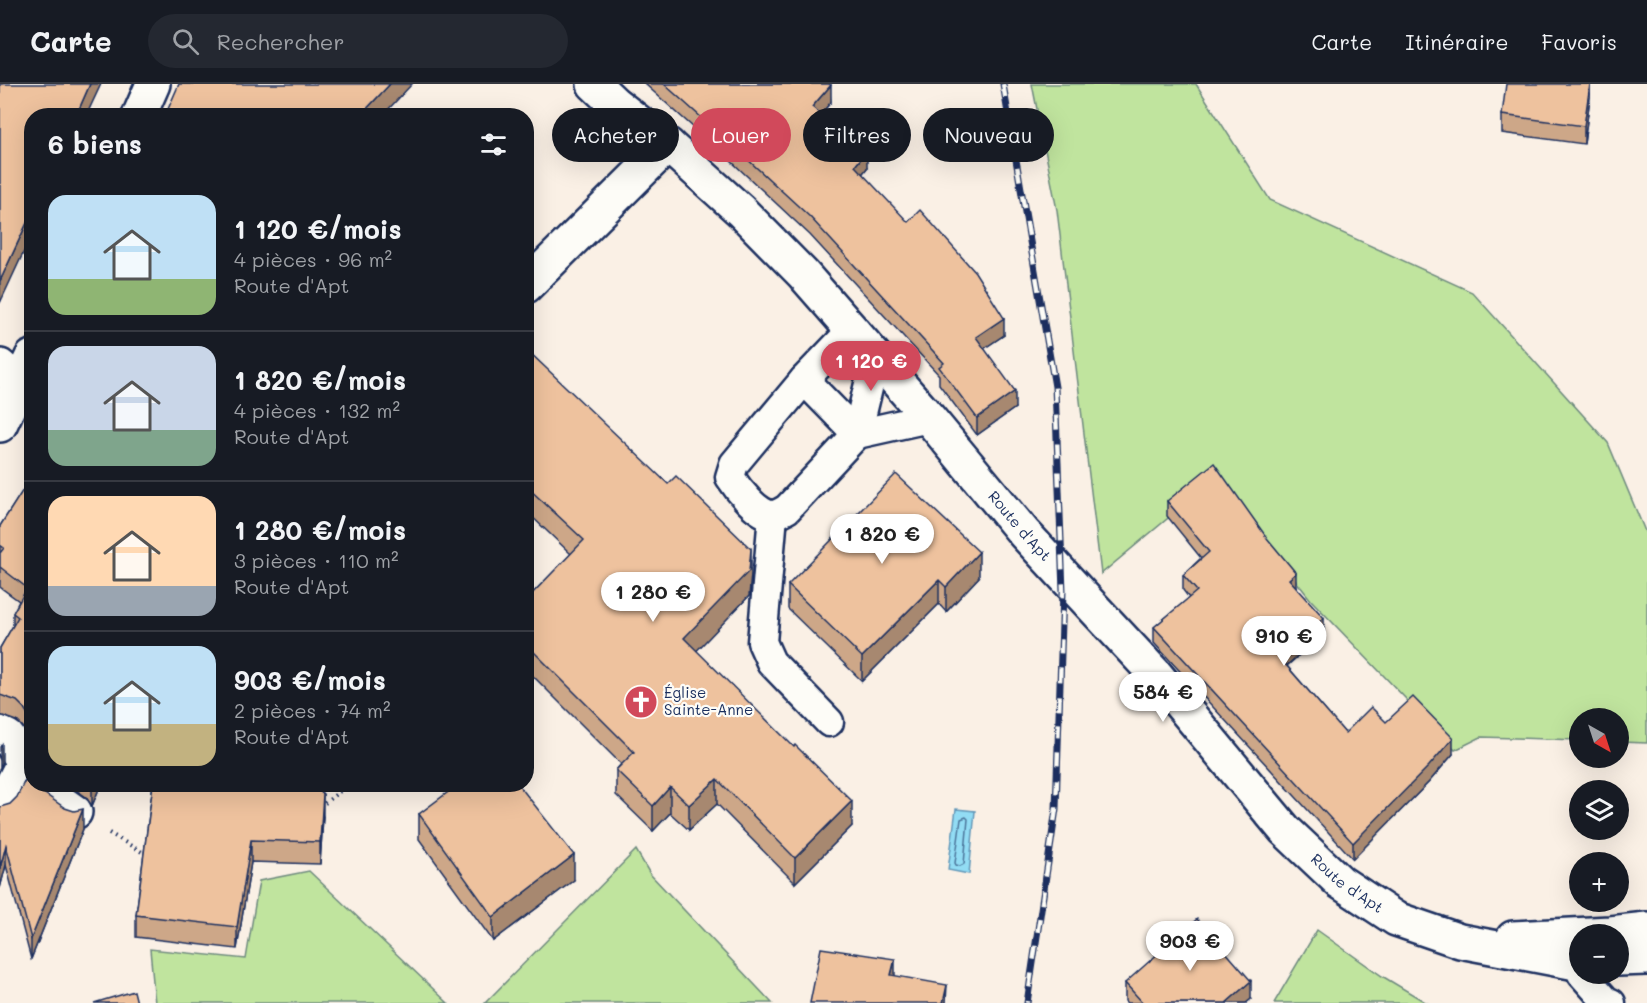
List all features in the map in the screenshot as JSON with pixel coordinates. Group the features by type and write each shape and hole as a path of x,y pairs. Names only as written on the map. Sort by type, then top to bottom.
{"main road":[{"path":"142,108 153,84"},
{"name":"Route d'Apt","path":"594,84 620,108"},
{"name":"Route d'Apt","path":"679,155 756,226 802,274 929,418 1024,533 1157,676 1285,830 1340,882 1396,919 1460,940 1569,965"},
{"path":"534,278 651,162"},
{"path":"0,425 21,375"},
{"path":"0,733 8,737 24,765"},
{"path":"0,808 24,782"},
{"path":"51,792 75,812"},
{"name":"Route d'Apt","path":"1460,940 1610,933 1647,929"},
{"path":"1629,959 1647,958"}],"lane":[{"path":"852,331 804,380 734,464 730,477 738,489 761,512 773,515 787,509 857,434 875,359"},
{"path":"804,380 857,434"},
{"path":"857,434 929,418"},
{"path":"773,515 762,642 771,662 829,722"},
{"path":"1592,984 1606,1001 1611,1003"}],"path":[{"path":"314,811 339,792"},
{"path":"144,854 155,855"}],"green space":[{"path":"1032,84 1196,84 1270,200 1472,292 1608,443 1647,536 1647,743 1629,742 1629,708 1569,708 1569,740 1481,737 1455,750 1311,600 1215,479 1101,574 1057,210 1047,162 1054,162 1054,108 1037,108"},
{"path":"636,850 650,874 772,1003 485,1003"},
{"path":"309,871 448,1003 155,1003 150,949 246,959 259,881"},
{"path":"1317,930 1382,976 1427,1003 1274,1003"}],"water":[{"path":"956,809 975,811 969,874 948,870"}],"building":[{"path":"0,84 90,84 80,108 24,108 24,229 0,281"},
{"path":"179,84 390,84 368,108 168,108"},
{"path":"664,84 831,85 813,108 803,108 803,162 858,162 855,166 908,222 920,210 975,272 1004,318 976,337 1015,391 977,418 939,367 944,363 810,217 750,162 791,162 791,108 691,108"},
{"path":"1506,84 1590,84 1584,126 1502,115"},
{"path":"534,357 668,484 676,476 751,549 749,571 684,638 852,801 795,858 717,779 689,805 670,787 653,806 616,770 634,752 534,652 534,592 584,540 534,493"},
{"path":"1214,463 1267,538 1296,573 1289,579 1324,618 1279,657 1345,733 1371,707 1386,722 1413,697 1453,738 1429,766 1353,843 1154,627 1197,591 1183,575 1209,552 1167,501"},
{"path":"896,474 979,552 946,587 939,580 862,657 788,585"},
{"path":"24,488 24,586 0,567 0,553 4,548 0,545 0,526"},
{"path":"24,593 24,708 17,701 0,695 0,648 18,617 13,613"},
{"path":"24,782 24,792 42,792 65,808 74,811 83,809 31,939 6,845 0,868 0,807 10,804 17,797"},
{"path":"152,792 321,792 323,794 320,842 251,840 237,927 136,915"},
{"path":"448,792 524,792 574,855 493,917 419,814"},
{"path":"1197,919 1251,981 1226,1003 1143,1003 1125,983"},
{"path":"821,948 895,959 891,975 947,985 943,1003 810,1003"},
{"path":"134,991 137,1003 94,1003"}],"railway":[{"path":"1003,84 1055,387 1063,591 1056,809 1027,1003"}],"place":[{"name":"Église Sainte-Anne","path":"641,702"}]}
